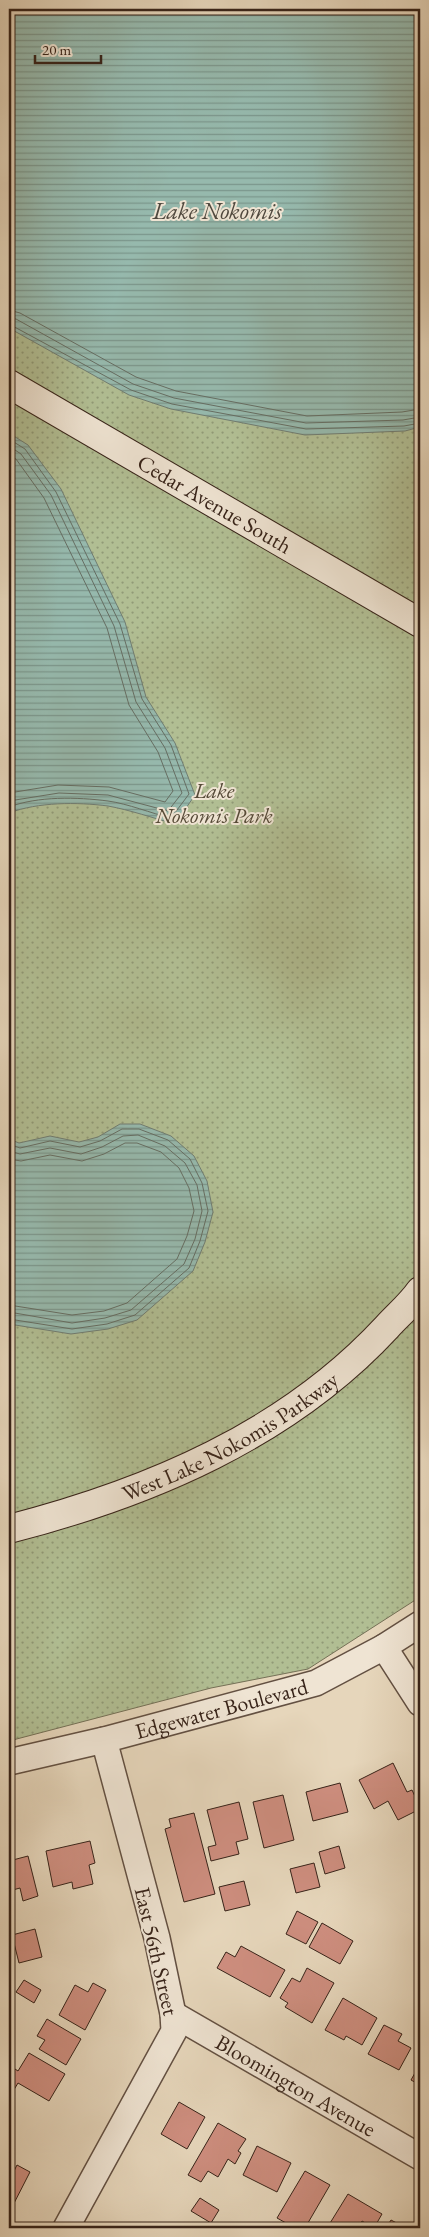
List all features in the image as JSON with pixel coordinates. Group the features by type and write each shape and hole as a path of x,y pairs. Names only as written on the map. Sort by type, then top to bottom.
{"street":[{"name":"Cedar Avenue South","path":"9,384 420,623"},
{"name":"West Lake Nokomis Parkway","path":"9,1529 78,1510 146,1487 208,1459 303,1401 364,1352 420,1291"},
{"name":"Edgewater Boulevard","path":"9,1762 104,1740 316,1683 384,1647 420,1624"},
{"path":"384,1647 420,1703"},
{"name":"East 56th Street","path":"66,2228 174,2030 173,2014 157,1938 104,1740"},
{"name":"Bloomington Avenue","path":"173,2014 420,2157"}],"green space":[{"name":"Lake Nokomis Park","path":"9,9 420,9 420,1597 308,1669 211,1688 9,1741"}],"water":[{"name":"Lake Nokomis","path":"9,9 420,9 420,427 405,431 305,435 171,409 129,395 9,328"},
{"path":"9,433 28,445 61,489 125,622 146,697 175,743 195,795 175,824 108,806 84,804 45,805 20,809 9,813"},
{"path":"120,1124 140,1124 171,1136 194,1156 207,1181 213,1212 205,1242 193,1271 137,1320 108,1329 71,1334 9,1324 9,1139 19,1143 50,1136 79,1142 98,1137"}],"building":[{"path":"393,1763 407,1792 412,1790 420,1807 420,1809 398,1820 388,1801 374,1809 359,1780"},
{"path":"340,1783 348,1812 313,1821 306,1792"},
{"path":"283,1795 294,1840 264,1848 253,1802"},
{"path":"239,1802 248,1839 236,1842 239,1854 211,1861 208,1847 216,1845 207,1810"},
{"path":"194,1813 215,1894 184,1902 165,1829 171,1827 169,1819"},
{"path":"90,1841 95,1863 89,1865 93,1884 73,1889 72,1882 53,1887 46,1851"},
{"path":"339,1846 345,1868 325,1874 319,1852"},
{"path":"28,1856 38,1896 23,1901 20,1888 9,1891 9,1861"},
{"path":"314,1863 320,1887 296,1893 290,1869"},
{"path":"244,1881 250,1905 225,1911 219,1887"},
{"path":"297,1911 318,1922 306,1944 286,1934"},
{"path":"322,1923 353,1941 340,1964 309,1947"},
{"path":"35,1929 42,1957 19,1963 12,1935"},
{"path":"241,1946 285,1970 270,1997 217,1968 226,1952 235,1957"},
{"path":"307,1968 334,1983 312,2023 285,2007 288,2003 280,1998 292,1978 300,1982"},
{"path":"24,1980 41,1990 34,2003 16,1992"},
{"path":"93,1983 106,1990 85,2030 59,2015 75,1985 88,1992"},
{"path":"343,1998 377,2018 362,2045 346,2036 344,2040 325,2030"},
{"path":"47,2019 81,2039 66,2065 39,2049 45,2040 37,2036"},
{"path":"384,2025 402,2034 398,2041 411,2048 399,2070 368,2054"},
{"path":"29,2053 65,2074 49,2101 18,2083 9,2098 9,2065 18,2071"},
{"path":"420,2064 420,2085 411,2080"},
{"path":"179,2102 205,2117 187,2149 161,2134"},
{"path":"218,2123 246,2139 238,2151 241,2153 235,2164 228,2159 218,2177 208,2171 201,2182 188,2175"},
{"path":"257,2146 291,2163 277,2192 243,2175"},
{"path":"17,2165 30,2172 9,2213 9,2181"},
{"path":"305,2171 330,2185 305,2228 295,2228 277,2218"},
{"path":"348,2194 382,2214 374,2228 362,2221 358,2228 327,2228"},
{"path":"200,2198 219,2210 211,2223 191,2211"},
{"path":"391,2220 406,2228 386,2228"}]}
